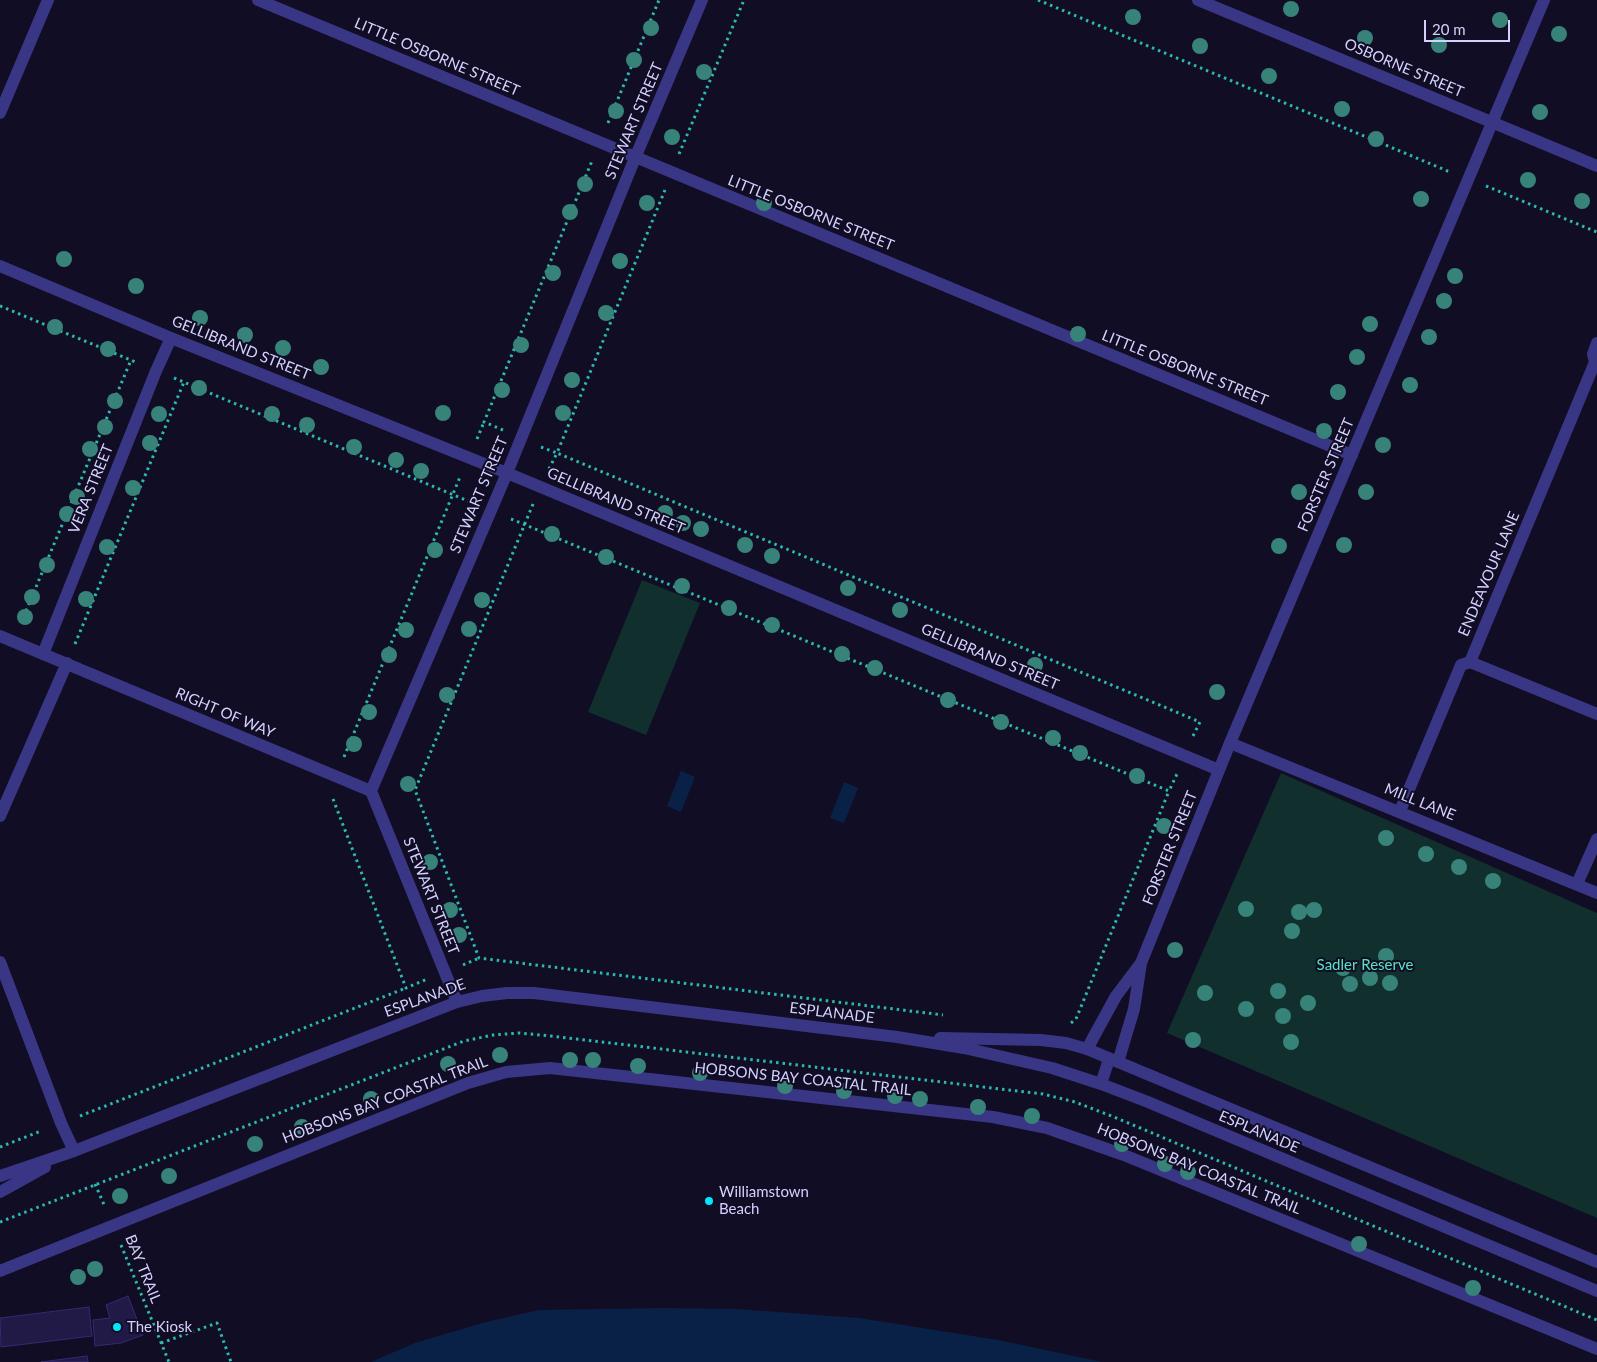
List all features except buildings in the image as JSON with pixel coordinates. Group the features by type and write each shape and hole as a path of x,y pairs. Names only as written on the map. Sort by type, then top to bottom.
{"street":[{"path":"0,114 48,0"},
{"name":"LITTLE OSBORNE STREET","path":"258,0 1352,455"},
{"name":"STEWART STREET","path":"457,1002 370,791 507,473 635,158 702,0"},
{"name":"OSBORNE STREET","path":"1198,0 1597,166"},
{"name":"FORSTER STREET","path":"1101,1084 1114,1060 1134,1009 1141,963 1230,743 1544,0"},
{"name":"GELLIBRAND STREET","path":"0,266 171,338 507,473 1219,770"},
{"name":"VERA STREET","path":"43,654 156,371 171,338"},
{"name":"ENDEAVOUR LANE","path":"1400,811 1460,665 1470,662 1596,362 1593,354 1597,343"},
{"name":"RIGHT OF WAY","path":"0,636 370,791"},
{"path":"1470,662 1597,714"},
{"path":"0,816 67,663"},
{"name":"MILL LANE","path":"1230,743 1597,893"},
{"path":"1577,884 1597,839"},
{"path":"0,962 61,1123 74,1151"},
{"name":"FORSTER STREET","path":"1087,1049 1116,996 1141,963"},
{"name":"ESPLANADE","path":"0,1176 74,1151 457,1002 499,994 534,994 898,1037 1026,1060 1101,1084 1597,1292"},
{"name":"ESPLANADE","path":"898,1037 1041,1040 1066,1043 1087,1049 1597,1262"},
{"name":"HOBSONS BAY COASTAL TRAIL","path":"0,1271 468,1083 512,1071 565,1069 993,1117 1048,1128 1124,1155 1597,1349"},
{"name":"ESPLANADE","path":"0,1192 74,1151"}],"path":[{"path":"1038,0 1597,232"},
{"path":"13,642 131,360"},
{"path":"67,663 184,382"},
{"path":"557,453 540,487 415,790 479,958 952,1016"},
{"path":"1068,1024 1076,1019 1169,791"},
{"path":"0,1147 406,988"},
{"name":"HOBSONS BAY COASTAL TRAIL","path":"0,1222 464,1042 493,1035 519,1033 1043,1094 1075,1102 1597,1320"},
{"name":"BAY TRAIL","path":"95,1184 169,1362"},
{"path":"161,1343 217,1323 231,1362"}],"green space":[{"path":"642,580 700,603 646,735 588,712"},
{"name":"Sadler Reserve","path":"1281,773 1597,913 1597,1218 1167,1033"}],"water":[{"path":"681,771 695,777 681,812 667,806"},
{"path":"844,782 858,788 844,823 830,818"},
{"path":"737,1309 859,1318 998,1340 1102,1362 371,1362 415,1343 482,1323 539,1310"}],"place":[{"name":"Williamstown Beach","path":"709,1201"},
{"name":"The Kiosk","path":"117,1327"}]}
